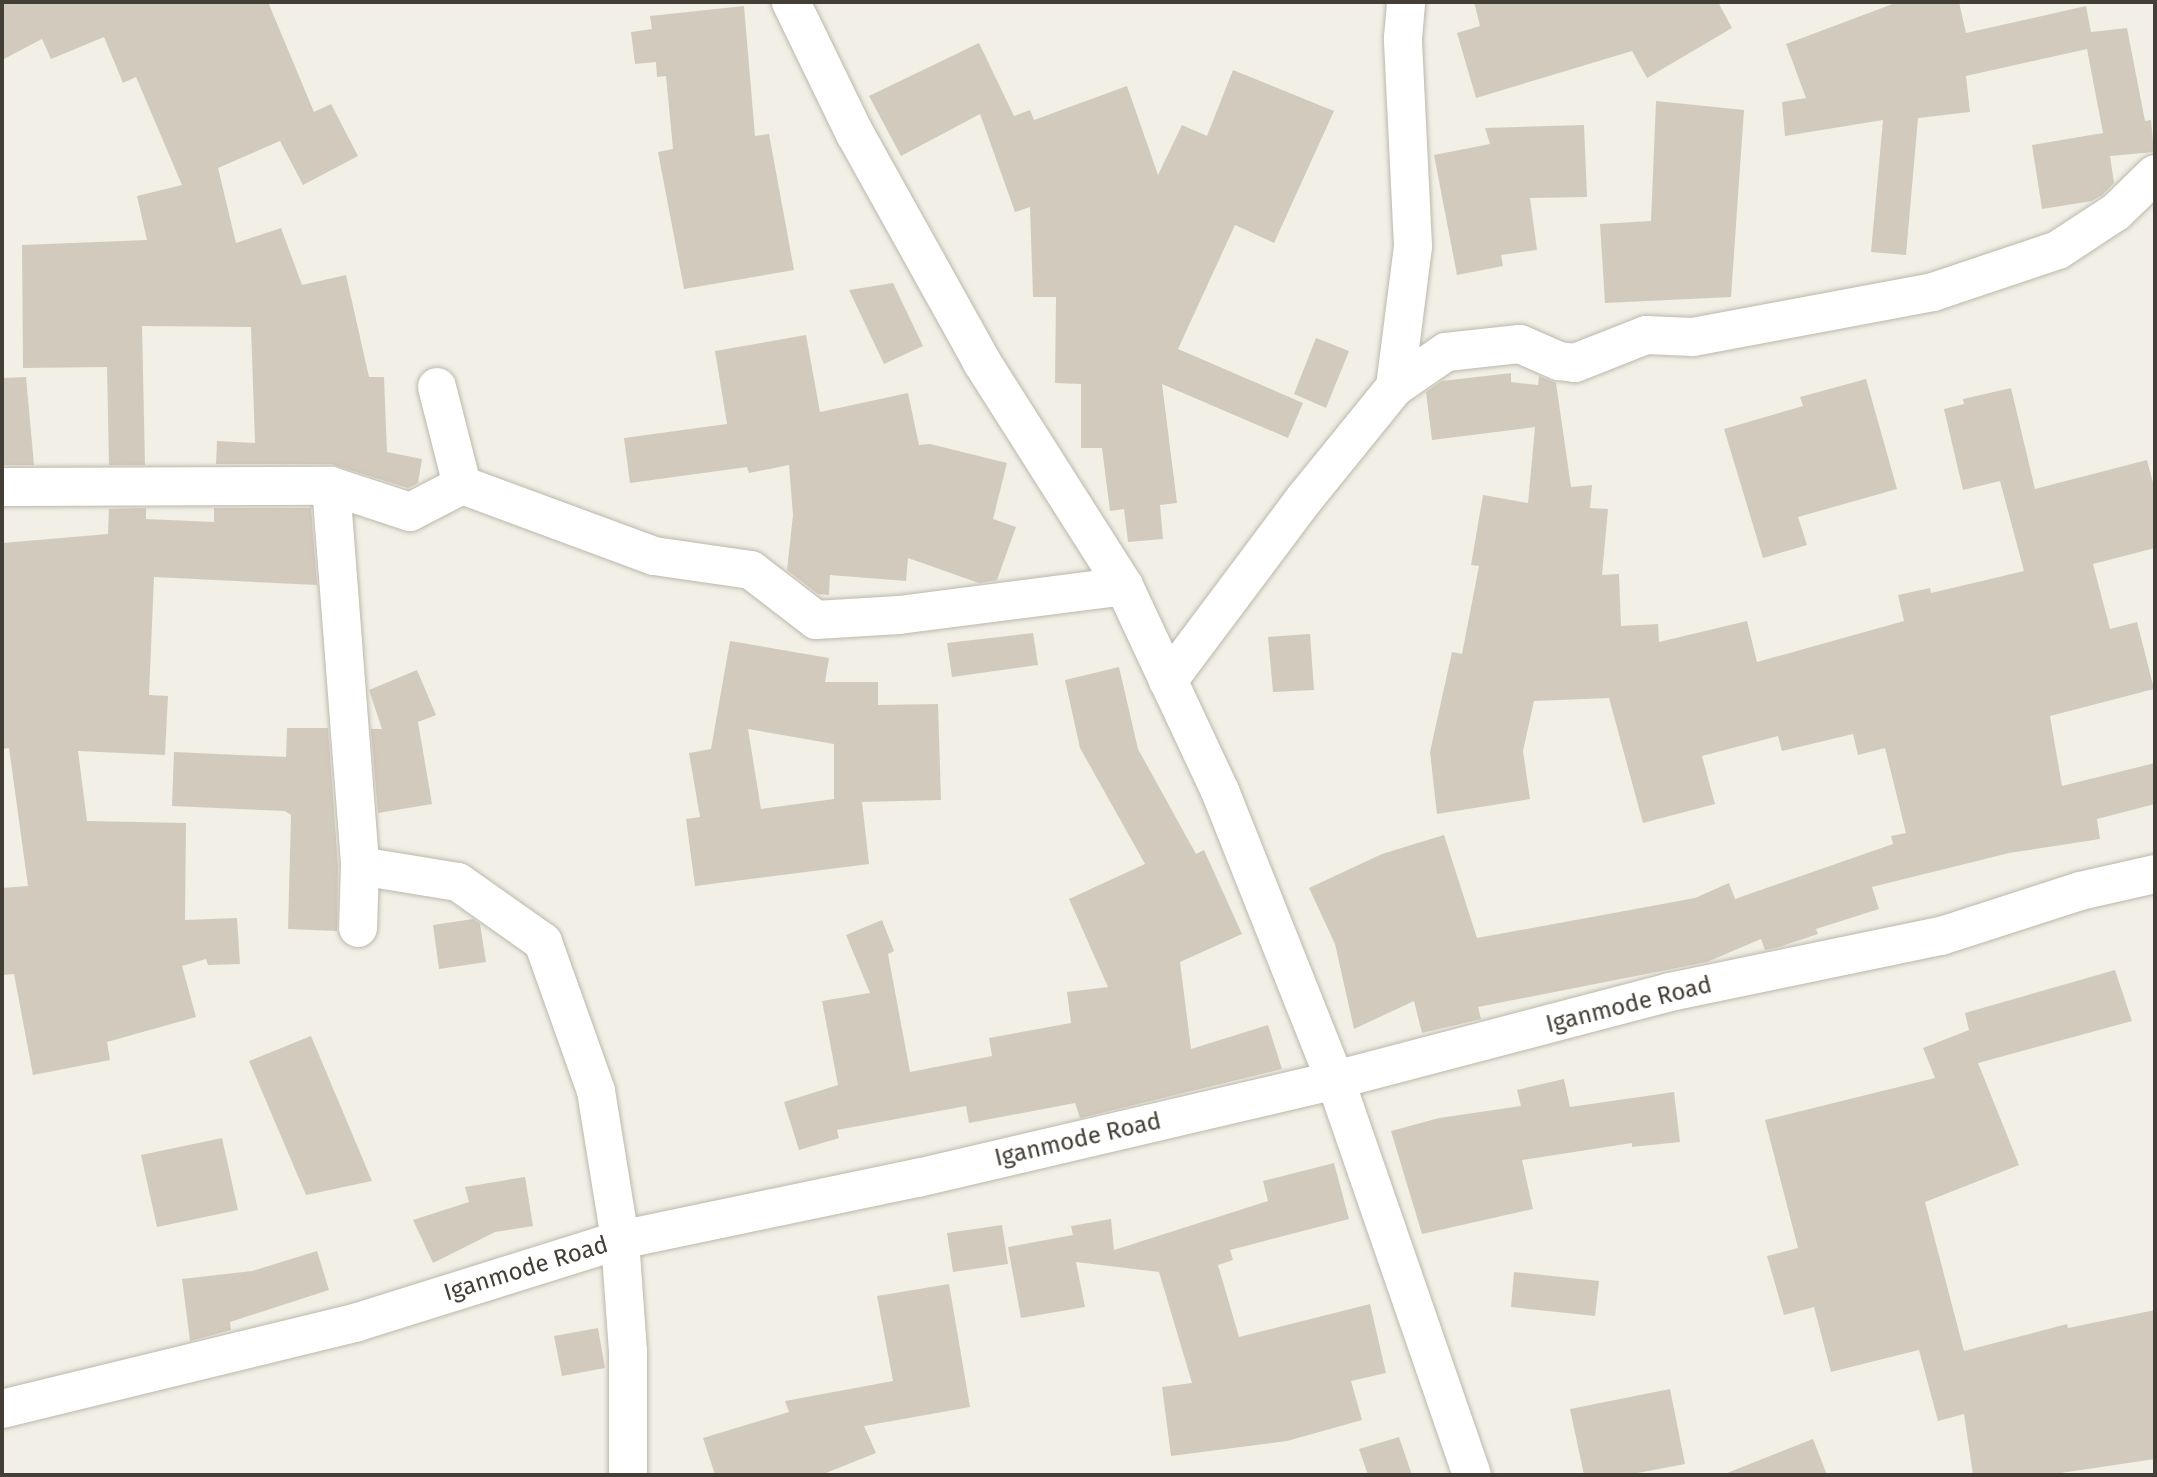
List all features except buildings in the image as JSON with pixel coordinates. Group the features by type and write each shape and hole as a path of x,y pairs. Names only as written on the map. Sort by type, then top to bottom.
{"street":[{"path":"791,2 855,134 982,362 1124,586 1225,803 1335,1080 1472,1475"},
{"path":"1395,387 1413,246 1403,38 1406,2"},
{"path":"1168,681 1305,498 1395,387 1446,352 1520,344 1576,363 1646,335 1693,337 1933,292 2058,250 2116,212 2155,174"},
{"path":"1403,317 1446,352"},
{"path":"437,387 462,485"},
{"path":"2,487 331,486 410,512 462,485 654,556 751,570 816,620 899,615 1124,586"},
{"path":"331,486 360,866 358,928"},
{"path":"360,866 458,882 543,942 596,1091 620,1240 628,1351 628,1475"},
{"name":"Iganmode Road","path":"2,1409 358,1322 620,1240 918,1178 1335,1080 1670,992 1941,936 2080,891 2155,874"}]}
